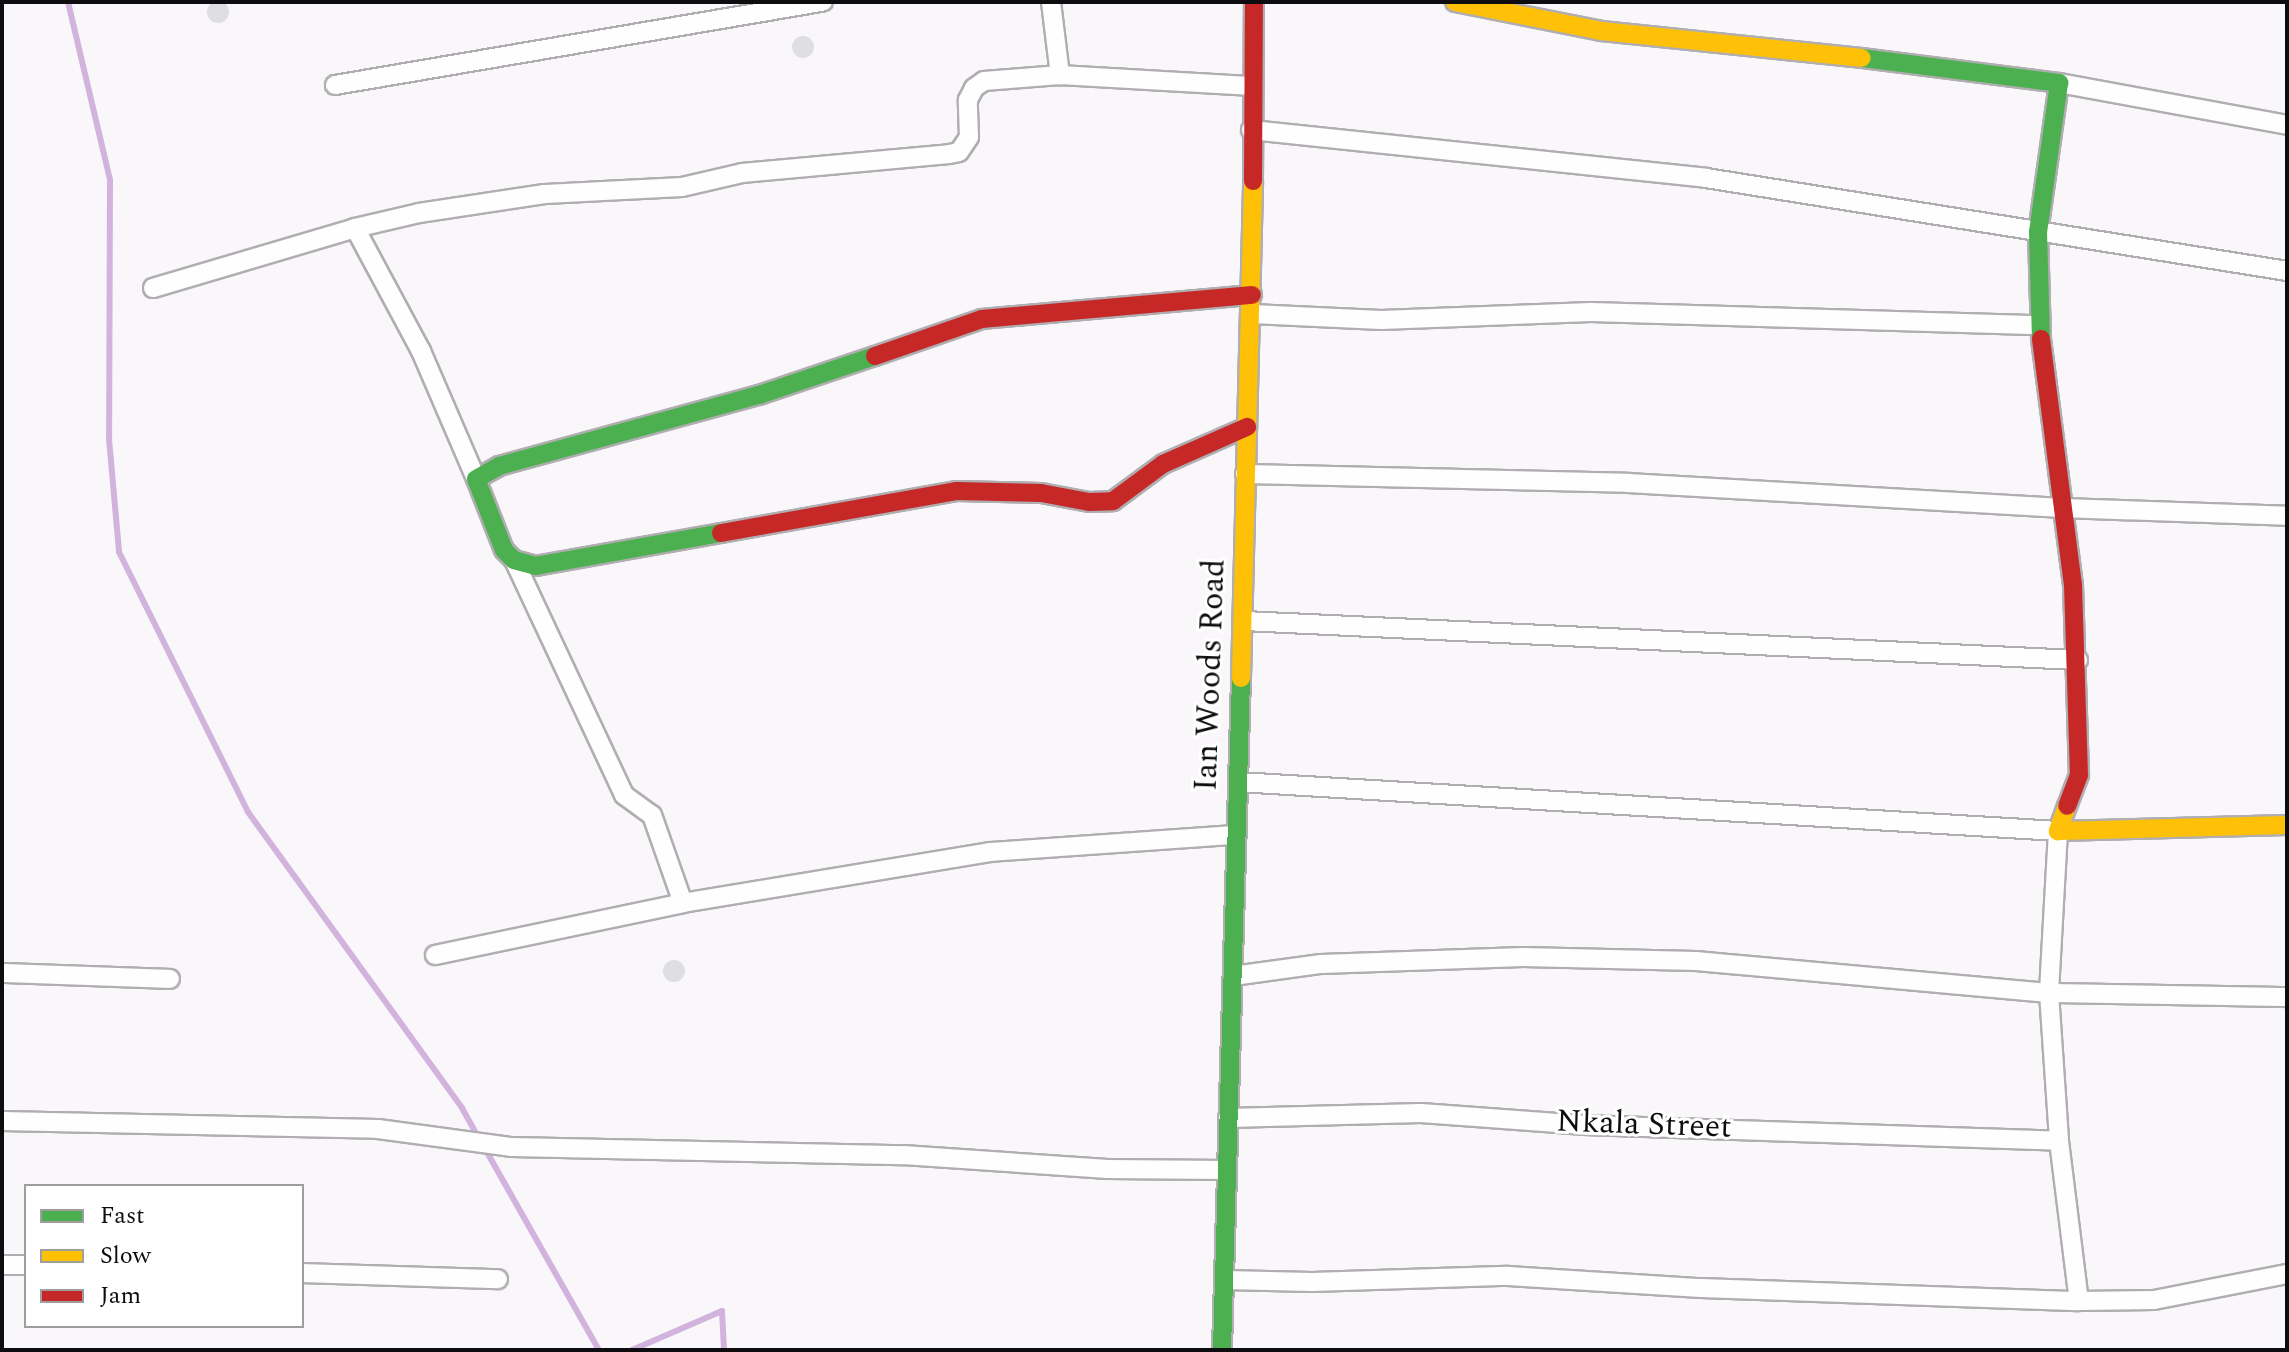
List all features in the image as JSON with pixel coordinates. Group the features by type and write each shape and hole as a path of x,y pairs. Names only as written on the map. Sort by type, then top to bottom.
{"street":[{"path":"335,85 823,2"},
{"path":"1051,2 1060,75"},
{"name":"Ian Woods Road","path":"1222,1350 1252,314 1254,2"},
{"path":"1455,2 1601,31 1932,65 2059,83 2287,125"},
{"path":"153,288 355,228 419,213 545,194 682,187 742,173 959,152 969,137 968,100 974,88 984,81 1060,75 1253,86"},
{"path":"2059,83 2038,232 2039,325 2070,559 2078,660 2079,775 2058,831 2049,993 2059,1141 2079,1301"},
{"path":"1251,130 1706,178 2038,232 2141,245 2287,271"},
{"path":"355,228 415,339 504,550 514,560 624,795 652,815 683,903"},
{"path":"476,479 499,466 759,395 982,319 1064,309 1252,295"},
{"path":"1252,314 1381,320 1528,313 1645,312 2039,325"},
{"path":"514,560 536,566 957,491 1041,493 1089,502 1113,501 1163,464 1247,427"},
{"path":"1245,474 1628,483 2062,508 2287,516"},
{"path":"1244,621 2078,660"},
{"path":"1238,782 2058,831 2287,825"},
{"path":"435,955 683,903 990,852 1236,835"},
{"path":"1233,976 1321,964 1523,957 1696,961 2049,993 2287,997"},
{"path":"2,973 170,979"},
{"name":"Nkala Street","path":"1228,1118 1421,1113 1585,1125 2059,1141"},
{"path":"2,1121 378,1129 512,1147 903,1155 1108,1169 1227,1170"},
{"path":"2,1265 24,1265"},
{"path":"304,1273 498,1279"},
{"path":"1224,1280 1312,1282 1508,1276 1701,1288 2079,1301 2154,1300 2287,1274"}],"building":[{"path":"218,1 226,4 229,12 226,20 218,23 210,20 207,12 210,4"},
{"path":"803,36 811,39 814,47 811,55 803,58 795,55 792,47 795,39"},
{"path":"674,960 682,963 685,971 682,979 674,982 666,979 663,971 666,963"}],"waterway":[{"path":"68,2 110,180 109,439 119,552 248,812 462,1108 478,1137"},
{"path":"484,1147 599,1350"},
{"path":"632,1350 722,1311 724,1350"}],"traffic: fast":[{"path":"1862,58 2059,83 2038,232 2041,339"},
{"path":"721,533 536,566 514,560 504,550 476,479 499,466 759,395 875,356"},
{"path":"1222,1350 1241,678"}],"traffic: slow":[{"path":"1455,2 1601,31 1862,58"},
{"path":"1241,678 1253,181"},
{"path":"2067,806 2058,831 2287,825"}],"traffic: jam":[{"path":"1253,181 1254,2"},
{"path":"875,356 982,319 1252,295"},
{"path":"2041,339 2073,585 2079,775 2067,806"},
{"path":"721,533 957,491 1041,493 1089,502 1113,501 1163,464 1247,427"}]}
